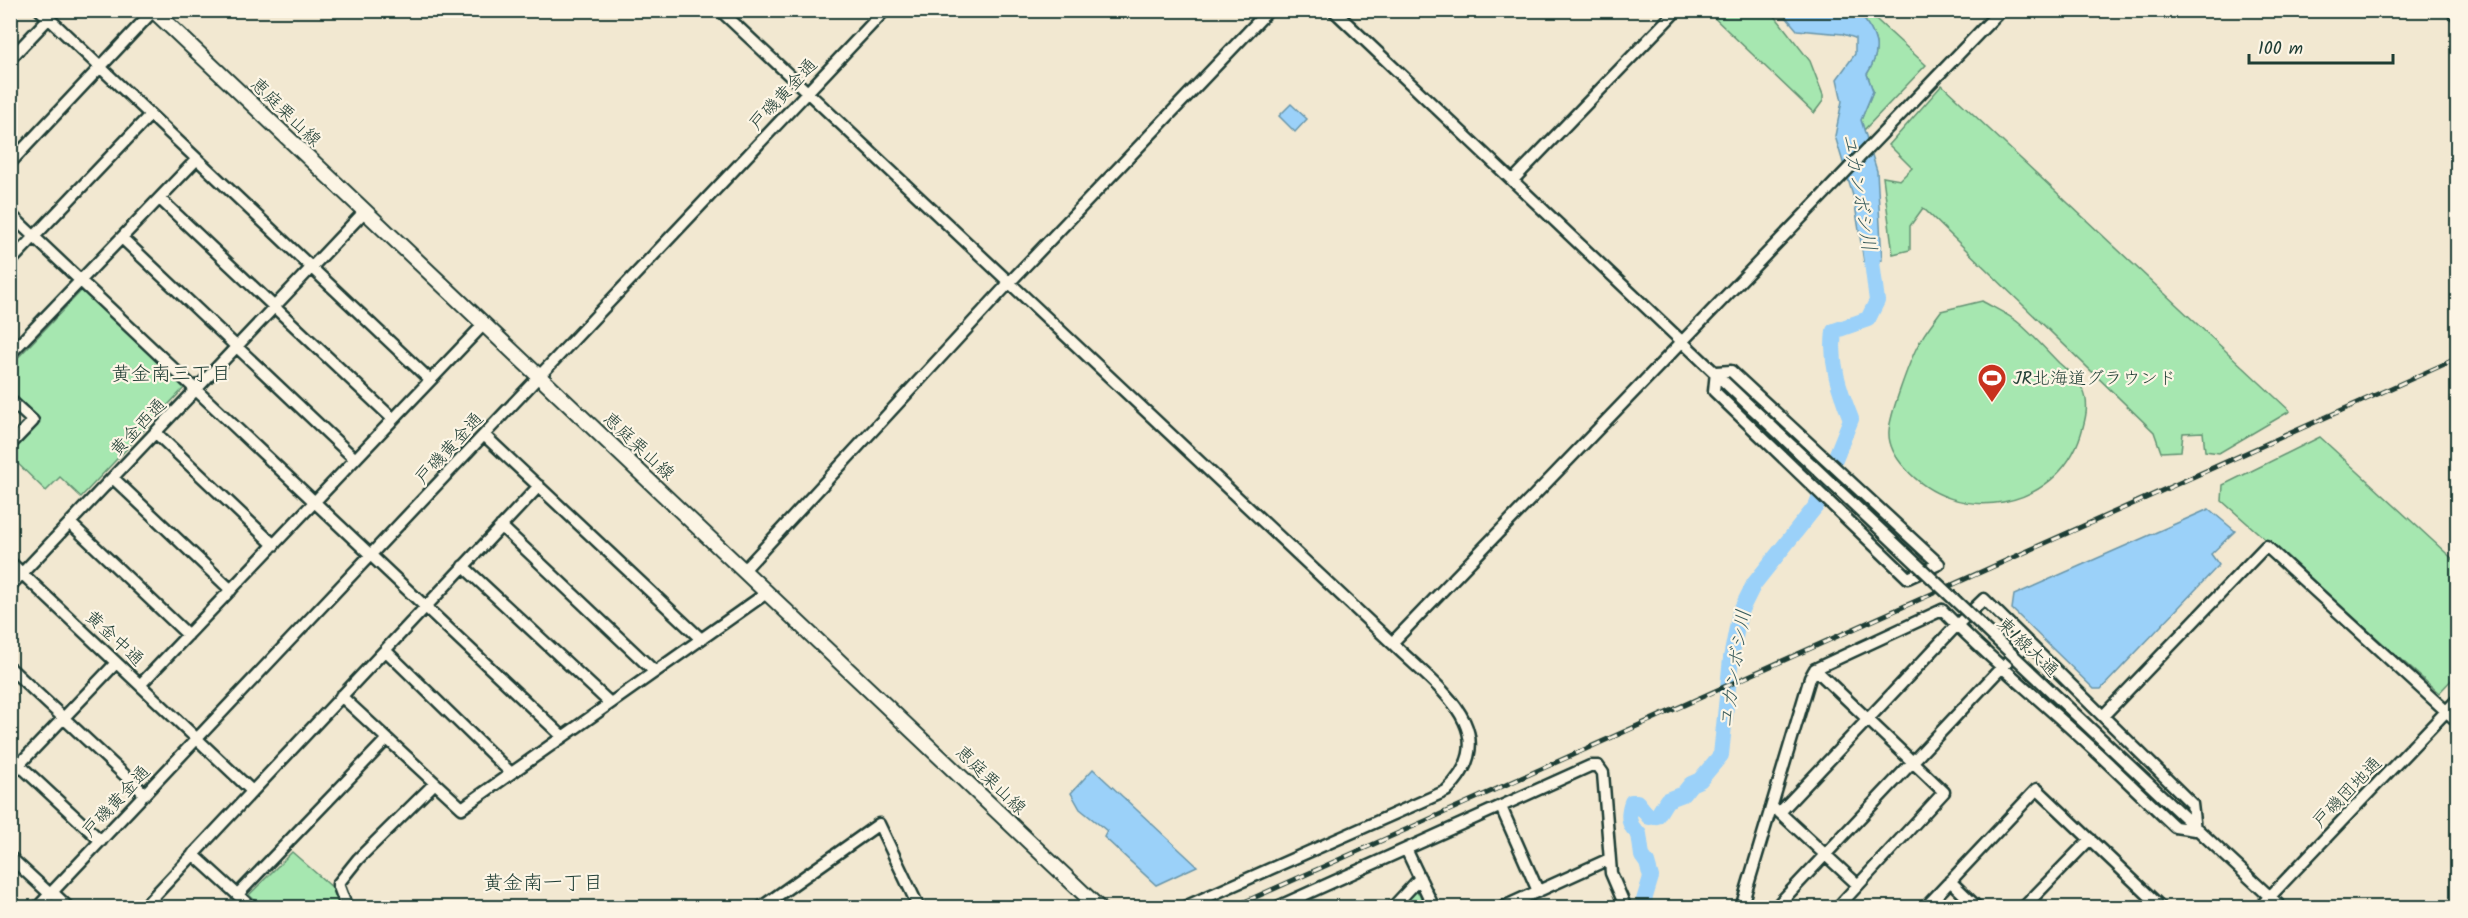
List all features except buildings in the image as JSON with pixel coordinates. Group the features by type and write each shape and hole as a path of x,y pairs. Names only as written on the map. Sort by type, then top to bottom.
{"main road":[{"name":"恵庭栗山線","path":"153,10 1099,908"}],"street":[{"path":"40,10 430,380"},
{"path":"10,163 153,10"},
{"path":"720,10 1392,643 1460,710 1468,726 1471,741 1469,754 1465,768 1446,791 1182,908"},
{"name":"戸磯黄金通","path":"37,908 885,10"},
{"path":"744,570 1009,283 1269,10"},
{"name":"東1線大通","path":"1333,10 2195,830 2282,908"},
{"path":"1513,180 1677,10"},
{"path":"1392,643 1844,176 2001,10"},
{"path":"2451,10 2457,17"},
{"path":"10,59 48,19"},
{"path":"10,262 150,115"},
{"path":"10,354 197,159"},
{"path":"160,199 393,419"},
{"name":"黄金西通","path":"10,586 364,212"},
{"path":"10,214 562,736"},
{"path":"122,238 355,459"},
{"path":"141,685 483,324"},
{"path":"1731,371 1939,564 1908,578 1714,392 1716,372 1731,371"},
{"path":"10,400 33,421 10,445"},
{"path":"156,433 274,545"},
{"path":"484,435 701,639"},
{"path":"113,478 231,590"},
{"path":"151,905 252,791 539,486"},
{"path":"70,523 188,635"},
{"path":"501,526 654,671"},
{"path":"2103,717 2266,546 2457,722"},
{"name":"黄金中通","path":"10,562 252,791"},
{"path":"463,567 609,702"},
{"path":"341,696 462,808 609,702 768,592"},
{"path":"1740,908 1775,810 1815,669 1942,610 1957,625 2002,667 2079,735 2175,828 2195,830 2192,804 1984,599 1957,625 1869,719 1775,810"},
{"path":"1774,908 2002,667 2029,643"},
{"path":"385,650 511,773"},
{"path":"10,774 116,663"},
{"path":"10,668 145,794"},
{"path":"1815,669 1944,792 1837,908"},
{"name":"戸磯団地通","path":"2259,908 2457,699"},
{"path":"238,894 387,739"},
{"path":"10,756 101,841"},
{"path":"1275,908 1590,766 1598,766 1603,773 1611,873 1626,907"},
{"path":"347,908 338,884 358,859 435,783"},
{"path":"1925,908 2037,789 2090,839 2154,905"},
{"path":"1501,807 1538,891"},
{"path":"1775,810 1858,885"},
{"path":"760,908 879,824 919,908"},
{"path":"2023,908 2090,839"},
{"path":"1406,849 1434,908"},
{"path":"194,854 252,908"},
{"path":"10,857 69,908"},
{"path":"1501,908 1609,859"},
{"path":"1392,908 1420,878"},
{"path":"1950,881 1978,908"}],"green space":[{"path":"1707,11 1771,11 1810,61 1823,95 1823,101 1814,113"},
{"path":"1845,11 1867,11 1926,65 1864,130 1861,120 1873,91 1867,74 1875,57 1876,42 1870,28 1859,13"},
{"path":"1942,85 2290,411 2219,453 2205,451 2203,432 2183,433 2181,451 2161,452 2154,432 1923,208 1910,226 1910,250 1893,254 1883,177 1900,180 1912,168 1889,145"},
{"path":"82,290 184,388 81,497 60,477 46,491 11,457 10,451 40,420 11,391 11,365"},
{"name":"JR北海道グラウンド","path":"1982,301 2020,324 2072,375 2085,395 2085,418 2081,434 2069,460 2051,480 2028,494 2003,502 1977,503 1951,498 1926,487 1899,460 1893,451 1889,436 1893,412 1906,374 1918,345 1929,328 1941,311"},
{"path":"2320,437 2457,563 2457,674 2439,693 2222,501 2223,485"},
{"path":"292,852 334,889 343,907 262,907 249,895"},
{"path":"1413,891 1419,893 1425,907 1398,908"}],"water":[{"path":"1845,10 1859,13 1870,28 1876,42 1875,57 1867,74 1873,91 1861,120 1877,171 1882,260 1864,262 1854,199 1835,136 1842,101 1837,79 1855,54 1855,38 1843,34 1797,30 1781,11"},
{"path":"1291,104 1307,119 1295,132 1279,116"},
{"path":"2209,509 2235,531 2211,554 2219,565 2101,689 2094,689 2012,609 2014,595"},
{"path":"1093,769 1197,866 1156,885 1104,837 1107,831 1080,809 1071,793"}],"waterway":[{"name":"ユカンボシ川","path":"1647,908 1644,900 1651,877 1647,863 1642,856 1639,834 1633,828 1630,820 1629,812 1632,802 1637,802 1649,817 1657,816 1667,800 1683,794 1691,784 1700,780 1721,755 1731,658 1740,612 1754,584 1816,506 1851,419 1836,376 1833,354 1834,331 1868,319 1877,301 1869,239"}],"railway":[{"path":"1231,908 2458,358"}],"place":[{"name":"JR北海道グラウンド","path":"1992,404"}],"district":[{"name":"黄金南三丁目","path":"171,373"},
{"name":"黄金南一丁目","path":"543,882"}]}
